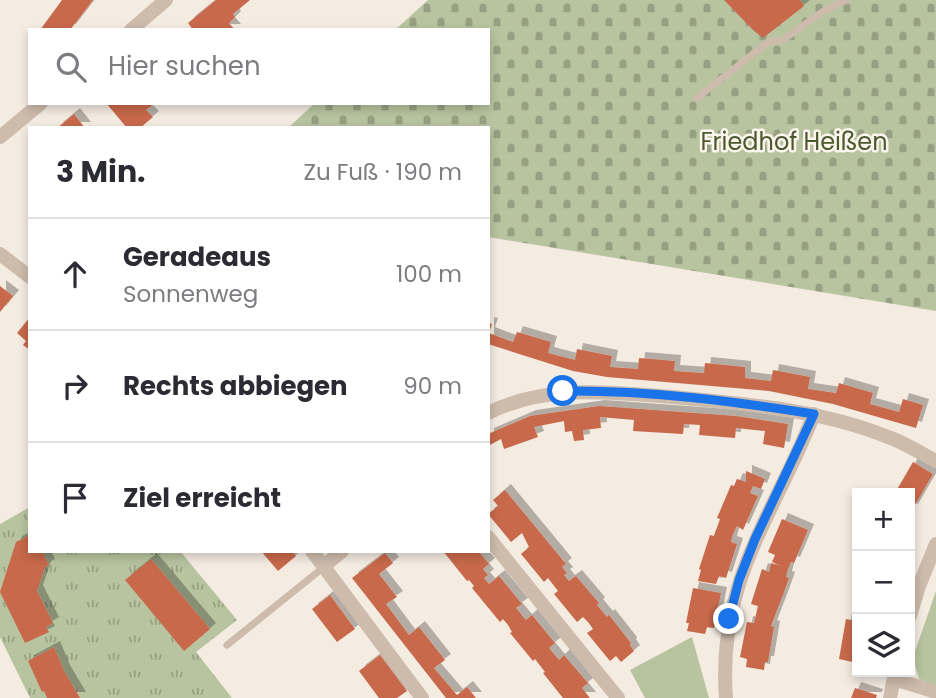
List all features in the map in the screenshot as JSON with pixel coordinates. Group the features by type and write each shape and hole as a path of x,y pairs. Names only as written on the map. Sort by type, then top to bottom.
{"street":[{"path":"133,28 166,0"},
{"path":"0,137 39,105"},
{"path":"0,254 28,275"},
{"path":"490,412 527,397 563,391 601,391 746,404 814,414 855,425 899,441 936,461"},
{"path":"726,698 723,676 729,619 739,580 755,539 814,414"},
{"path":"490,539 618,698"},
{"path":"911,614 936,544"},
{"path":"314,553 422,698"},
{"path":"324,566 340,553"},
{"path":"890,698 895,677"},
{"path":"900,677 936,692"}],"lane":[{"path":"697,98 768,42 783,40 822,12 846,0"},
{"path":"227,645 324,566"}],"green space":[{"name":"Friedhof Heißen","path":"428,0 936,0 936,311 490,237 490,126 290,126 313,105 490,105 490,28 397,28"},
{"path":"28,508 28,553 182,553 237,620 196,652 232,698 30,698 0,637 0,524"},
{"path":"936,591 936,686 919,679 915,651"},
{"path":"692,637 709,698 645,698 630,670"}],"building":[{"path":"62,0 93,0 72,28 41,28"},
{"path":"216,0 250,0 233,14 235,17 229,23 233,28 192,28 188,23"},
{"path":"724,0 800,0 804,6 763,38"},
{"path":"108,105 152,105 146,110 153,117 142,126 125,126"},
{"path":"74,114 83,126 59,126"},
{"path":"0,286 13,296 0,312"},
{"path":"28,319 28,349 23,345 26,341 17,333"},
{"path":"517,332 551,342 548,353 575,360 577,349 612,356 610,367 638,369 639,358 675,361 674,371 704,373 705,363 745,367 745,378 771,381 773,370 810,377 808,389 836,393 839,383 873,393 870,404 899,412 903,399 923,405 916,428 833,404 769,391 607,377 573,371 490,345 490,333 513,342"},
{"path":"599,406 736,416 788,424 784,448 763,444 765,431 736,428 735,438 699,435 700,425 684,424 683,434 633,431 634,420 600,417 601,428 583,430 584,440 574,441 572,431 565,432 564,421 534,427 538,437 504,449 501,439 490,445 490,433 530,416"},
{"path":"913,462 933,474 915,505 915,488 898,488"},
{"path":"746,471 765,479 761,489 753,486 750,493 758,496 743,530 737,526 733,534 731,542 737,544 726,578 719,576 716,584 698,581 710,535 714,536 720,519 717,518 731,485 734,486 737,479 746,482"},
{"path":"505,490 566,564 562,567 567,573 564,575 569,581 576,576 599,603 597,605 607,617 609,615 631,643 634,651 621,662 616,656 610,661 587,633 593,629 588,622 583,617 577,622 554,594 558,591 548,578 544,582 521,554 529,547 522,533 511,542 490,516 490,512 498,506 493,500"},
{"path":"782,519 808,530 794,563 791,562 788,569 786,577 789,578 771,626 774,627 768,662 765,662 764,670 746,667 747,659 740,657 747,622 754,623 758,606 751,604 762,569 769,572 771,563 781,566 772,562 775,555 768,552"},
{"path":"28,536 28,553 43,553 49,565 45,567 37,591 53,623 46,627 49,632 25,643 0,592 16,542"},
{"path":"263,553 294,553 296,556 278,571"},
{"path":"385,553 393,563 379,574 397,597 386,604 409,635 419,627 445,660 434,668 457,695 467,687 476,698 446,698 352,578"},
{"path":"445,553 480,553 489,564 483,569 488,575 484,578 489,584 499,576 522,604 516,608 526,620 532,615 555,643 549,648 559,660 564,655 588,683 582,688 590,698 563,698 535,659 533,661 510,633 512,632 508,625 503,619 500,622 472,588 474,586"},
{"path":"151,559 210,629 184,651 125,580"},
{"path":"693,588 721,593 714,628 707,627 705,634 687,631"},
{"path":"330,595 355,629 337,642 312,609"},
{"path":"846,619 852,620 852,662 839,659"},
{"path":"54,647 80,698 47,698 44,691 42,692 28,661"},
{"path":"380,655 407,691 397,698 379,698 359,671"},
{"path":"855,688 877,695 876,698 851,698"}],"route":[{"path":"563,391 601,391 746,404 814,414 755,539 739,580 729,619"}]}
